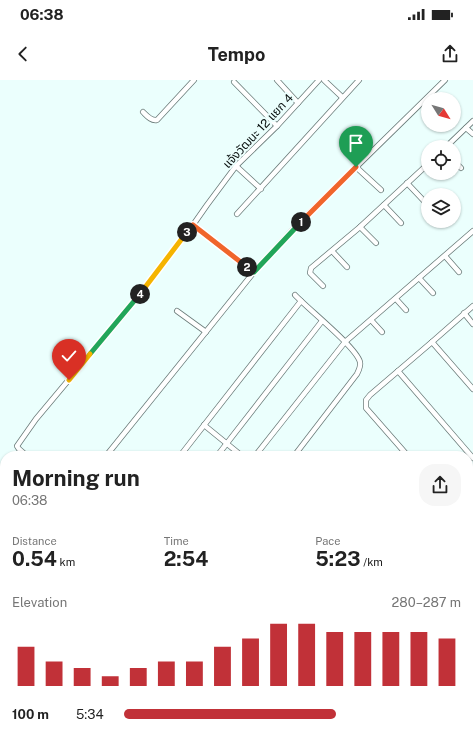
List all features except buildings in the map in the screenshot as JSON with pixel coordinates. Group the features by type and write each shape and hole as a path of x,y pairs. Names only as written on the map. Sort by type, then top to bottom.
{"street":[{"path":"142,112 150,119 157,120 194,80"},
{"path":"277,80 298,104"},
{"name":"แจ้งวัฒนะ 12 แยก 4","path":"21,451 17,446 20,441 128,309 193,225 206,204 236,166 277,126 319,80"},
{"path":"324,80 342,97"},
{"path":"237,214 359,80"},
{"path":"110,451 254,272 296,226 445,80"},
{"path":"234,82 277,126"},
{"path":"453,140 473,121"},
{"path":"466,128 473,134"},
{"path":"236,166 261,188"},
{"path":"356,167 382,190"},
{"path":"323,286 310,273 311,268 360,227 421,170"},
{"path":"407,183 421,198"},
{"path":"384,205 401,223"},
{"path":"193,225 254,272"},
{"path":"360,227 376,243"},
{"path":"259,451 345,342 471,233 473,239"},
{"path":"332,251 347,266"},
{"path":"445,256 459,272"},
{"path":"419,278 433,293"},
{"path":"295,295 345,342 360,363 359,369 298,451"},
{"path":"396,299 406,310"},
{"path":"184,451 300,301"},
{"path":"404,451 366,408 366,400 370,394 473,306"},
{"path":"177,311 206,332"},
{"path":"464,313 473,324"},
{"path":"371,320 382,332"},
{"path":"221,451 322,321"},
{"path":"432,342 473,389"},
{"path":"398,371 467,451"},
{"path":"204,425 236,451"}],"route":[{"path":"69,380 128,309 193,225 254,272 296,226 356,167"}]}
